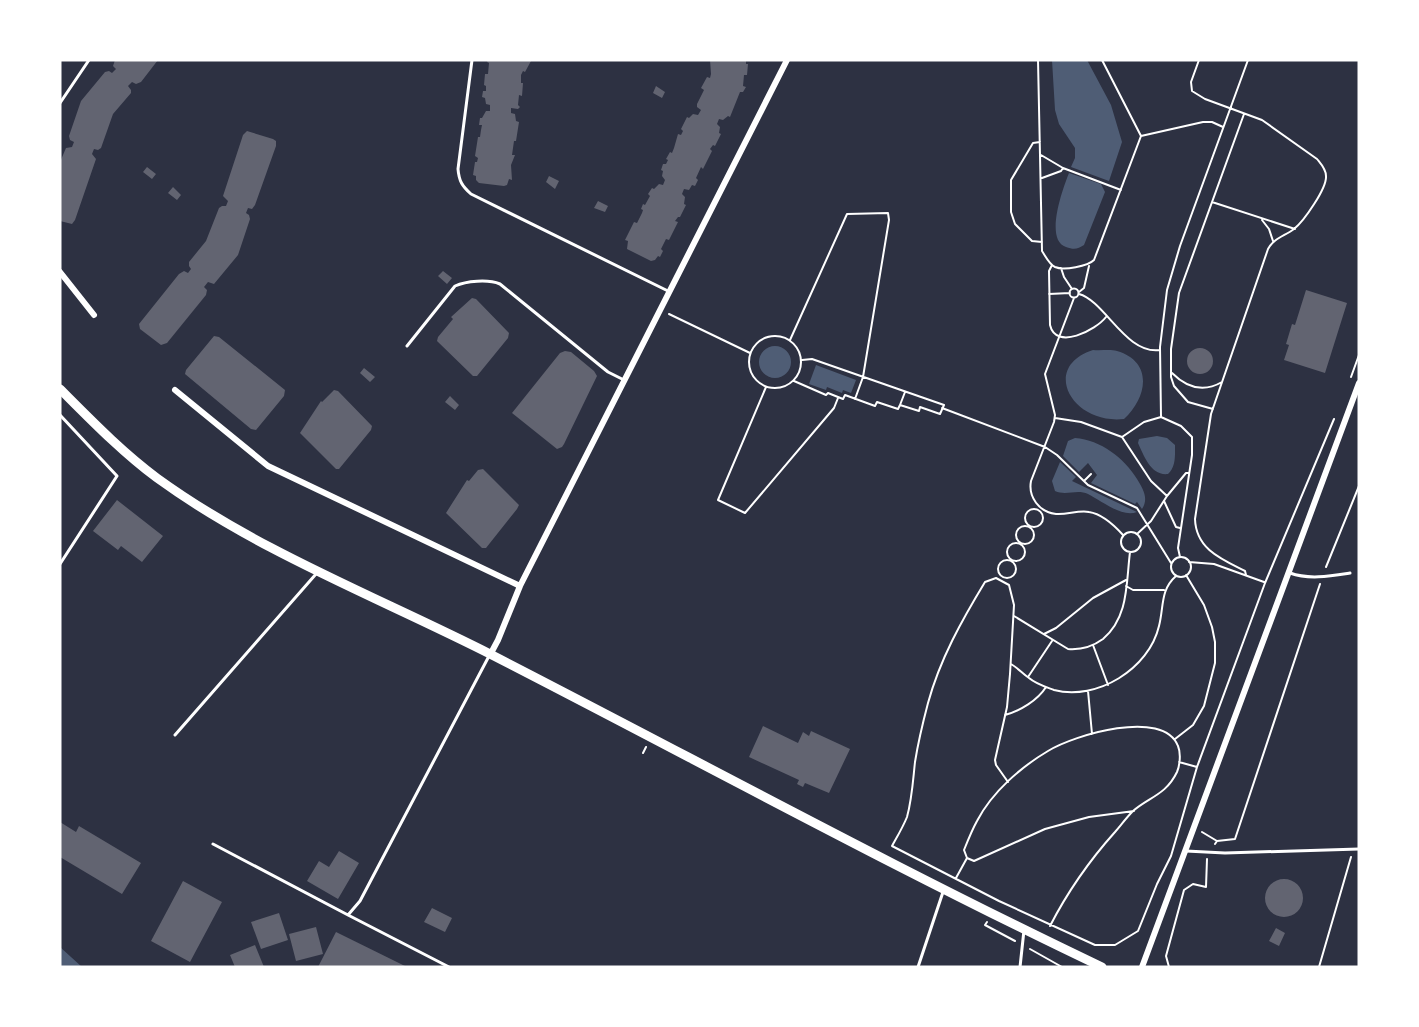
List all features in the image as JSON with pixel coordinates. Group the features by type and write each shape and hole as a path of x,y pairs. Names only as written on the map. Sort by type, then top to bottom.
{"main road":[{"path":"60,389 108,437 156,478 262,543 490,654 944,889 1102,967"}],"street":[{"path":"490,654 520,586 787,60"},
{"path":"60,272 94,315"},
{"path":"1142,967 1359,383"},
{"path":"175,390 268,466 520,586"}],"lane":[{"path":"60,104 89,60"},
{"path":"472,60 458,169 459,180 463,187 471,194 669,292"},
{"path":"407,346 455,286 462,283 495,282 608,372 626,381"},
{"path":"60,415 117,476 60,564"},
{"path":"175,735 319,571"},
{"path":"1288,572 1296,575 1322,577 1350,573"},
{"path":"348,915 360,901 490,654"},
{"path":"213,844 449,967"},
{"path":"1184,851 1207,853 1359,849"},
{"path":"918,967 944,889"},
{"path":"1020,967 1024,929"}],"path":[{"path":"1038,60 1042,252 1052,265 1061,268 1089,265 1094,260 1141,136 1102,60"},
{"path":"1198,60 1191,82 1192,91 1200,97 1262,120 1317,159 1326,172 1324,189 1294,229 1274,242 1268,249 1213,409 1195,530 1204,547 1245,571 1246,574"},
{"path":"1161,417 1160,350 1170,279 1248,60"},
{"path":"1213,409 1188,402 1174,386 1170,372 1177,299 1210,202 1244,114"},
{"path":"1141,136 1203,122 1212,122 1223,127"},
{"path":"1040,142 1033,143 1013,174 1011,212 1015,224 1032,241 1042,242"},
{"path":"1041,155 1063,168 1121,190"},
{"path":"1041,179 1063,168"},
{"path":"1210,202 1294,229"},
{"path":"790,340 847,214 888,213 889,220 863,377 855,399"},
{"path":"1260,218 1269,229 1274,242"},
{"path":"1052,265 1049,271 1051,330 1060,336 1074,337 1106,317"},
{"path":"1008,782 995,760 1005,715 1014,616 1012,592 999,571 1000,563 1023,558 1025,550 1016,537 1018,529 1041,524 1043,517 1029,490 1055,418 1046,374 1074,298 1084,288 1089,265"},
{"path":"1061,268 1072,289 1087,297 1140,346 1152,351 1160,350"},
{"path":"1070,293 1072,289"},
{"path":"1049,294 1070,293"},
{"path":"1070,293 1074,298"},
{"path":"660,310 750,353"},
{"path":"779,336 790,340 798,348 802,360 800,371 794,381 784,387 766,387 753,376 749,365 750,353 757,343 767,337 779,336"},
{"path":"1348,385 1359,354"},
{"path":"802,360 812,359 944,405 940,414 920,407 919,411 900,405"},
{"path":"1170,372 1184,384 1199,388 1207,389 1222,382"},
{"path":"794,381 826,395 828,393 843,399 845,395 875,406 877,402 898,409 905,392"},
{"path":"766,387 718,500 745,513 834,408 838,397"},
{"path":"942,408 1045,447 1057,455 1088,485 1137,508 1171,563 1171,570 1176,576 1186,575 1190,569 1189,562"},
{"path":"1124,535 1109,522 1090,512 1058,514 1040,509 1031,510 1026,515 1025,519 1034,533 1032,541 1013,544 1007,554 1016,571 1011,577 996,578 985,582 943,660 927,704 906,819 892,846 1050,926 1101,946 1115,945 1138,931 1156,884 1171,856 1197,767 1265,583 1335,416"},
{"path":"1122,437 1144,422 1161,417 1180,426 1192,437 1190,473 1178,548 1180,557 1189,562 1214,564 1246,574 1265,583"},
{"path":"1055,418 1081,422 1122,437 1150,481 1167,496"},
{"path":"1137,534 1151,521 1167,496 1186,473 1190,473"},
{"path":"1085,480 1091,474"},
{"path":"1169,967 1167,956 1184,890 1193,884 1206,887 1207,853 1217,841 1235,840 1322,577 1359,486"},
{"path":"1164,501 1176,527 1181,528"},
{"path":"1130,552 1121,545 1124,535 1130,532 1137,534"},
{"path":"1130,552 1137,550 1141,544 1137,534"},
{"path":"1014,616 1068,649 1076,650 1094,645 1109,633 1121,615 1130,552"},
{"path":"1171,563 1180,557"},
{"path":"1175,739 1193,725 1204,706 1215,663 1212,627 1200,596 1186,575"},
{"path":"1011,664 1028,678 1046,687 1069,692 1088,691 1108,685 1137,663 1154,639 1159,628 1164,590 1176,576"},
{"path":"1043,634 1056,628 1093,598 1126,580"},
{"path":"1126,586 1133,590 1164,590"},
{"path":"1028,678 1052,641"},
{"path":"1094,645 1108,685"},
{"path":"1005,715 1016,712 1046,687"},
{"path":"1088,691 1092,734"},
{"path":"1050,926 1083,870 1134,811 1161,794 1177,772 1180,750 1175,739 1167,732 1151,726 1112,729 1075,738 1049,750 1024,767 1008,782 978,819 964,850 967,858 974,861 1045,829 1089,817 1134,811"},
{"path":"1179,762 1197,767"},
{"path":"1319,967 1353,849"},
{"path":"956,878 967,858"}],"water":[{"path":"1052,60 1087,60 1111,105 1122,142 1109,181 1071,167 1075,158 1075,148 1059,124 1055,110"},
{"path":"1069,173 1101,184 1105,192 1084,245 1076,249 1066,247 1056,235 1057,213"},
{"path":"775,346 787,350 791,362 787,374 775,378 763,374 759,362 763,350"},
{"path":"1093,350 1114,350 1129,356 1142,372 1142,391 1138,401 1124,419 1106,418 1090,413 1077,404 1069,393 1066,381 1068,369 1077,358"},
{"path":"816,365 856,380 851,393 843,390 842,393 827,387 826,390 809,384"},
{"path":"1157,436 1167,438 1175,445 1174,464 1168,474 1157,472 1153,468 1138,443 1139,439"},
{"path":"1075,438 1094,442 1119,457 1132,471 1143,490 1145,501 1142,509 1137,502 1135,504 1091,483 1097,475 1088,463 1079,472 1063,456 1068,441"},
{"path":"1060,462 1076,477 1072,481 1137,512 1119,511 1088,494 1055,491 1052,481"},
{"path":"60,947 82,967 60,967"}],"building":[{"path":"115,60 158,60 141,82 136,84 132,82 128,86 131,93 113,114 101,148 94,149 92,154 96,159 75,220 72,224 60,221 60,162 66,148 72,147 74,142 69,136 81,101 105,72 112,73 116,69 113,66"},
{"path":"488,60 531,61 521,75 521,83 523,83 522,96 519,95 518,105 520,107 511,108 511,113 515,114 516,121 519,122 512,155 515,155 511,165 512,180 509,179 507,185 504,186 479,183 473,175 478,158 475,156 482,125 479,125 480,118 486,111 490,111 490,105 486,104 485,98 482,97 483,91 486,91 484,85 485,74 488,74"},
{"path":"710,60 746,60 747,75 744,75 743,86 746,87 743,92 740,92 730,117 719,119 717,124 721,134 715,146 713,145 710,149 712,151 703,169 701,167 695,186 692,185 689,190 684,189 682,194 686,205 680,217 675,221 678,222 669,240 666,239 661,249 663,251 660,257 651,261 627,249 628,241 625,240 634,222 637,223 643,210 641,209 643,204 645,205 652,188 654,189 659,184 663,185 665,180 661,170 663,164 666,164 668,160 666,159 670,152 672,153 687,117 693,114 698,115 701,110 697,104 704,90 701,88 707,77 710,78"},
{"path":"656,86 665,92 662,98 653,93"},
{"path":"247,131 273,139 276,141 276,146 255,205 252,209 248,208 246,213 250,219 238,255 214,284 208,282 204,287 207,290 206,295 167,343 161,345 140,329 139,324 179,274 184,271 188,273 191,269 189,262 206,241 219,208 226,206 228,201 223,196 243,135"},
{"path":"147,167 156,174 152,179 143,172"},
{"path":"549,176 559,181 555,189 546,182"},
{"path":"173,187 181,195 177,200 168,193"},
{"path":"598,201 608,206 605,212 594,208"},
{"path":"443,271 452,278 447,284 438,276"},
{"path":"1306,290 1347,303 1325,373 1284,360 1292,324 1295,325"},
{"path":"472,298 476,299 509,333 508,338 477,376 473,376 437,341 453,319 451,317"},
{"path":"214,336 219,337 285,390 284,396 256,430 251,429 185,374"},
{"path":"1200,348 1209,352 1213,361 1209,370 1200,374 1191,370 1187,361 1191,352"},
{"path":"571,352 597,376 564,444 557,449 512,413 560,353"},
{"path":"364,368 375,377 370,382 360,373"},
{"path":"334,390 338,391 372,426 339,469 336,469 300,433 321,401"},
{"path":"450,396 459,405 455,410 445,402"},
{"path":"483,469 519,505 486,548 482,548 446,513 467,480 469,481 478,470"},
{"path":"117,500 163,536 142,562 121,546 118,550 93,531"},
{"path":"763,726 798,743 803,732 809,736 811,731 850,749 829,793 805,783 803,787 797,784 799,780 749,757"},
{"path":"60,822 76,832 79,826 141,863 122,894 60,857"},
{"path":"339,851 359,863 338,899 307,881 319,861 329,867"},
{"path":"1284,879 1297,885 1303,898 1297,911 1284,917 1271,911 1265,898 1271,885"},
{"path":"183,881 222,902 190,962 151,941"},
{"path":"432,908 452,918 445,932 424,922"},
{"path":"279,913 288,940 261,949 251,922"},
{"path":"316,927 323,954 296,961 289,934"},
{"path":"1276,928 1285,933 1279,946 1269,941"},
{"path":"336,932 407,967 318,967"},
{"path":"255,945 264,967 235,967 230,955"}]}
